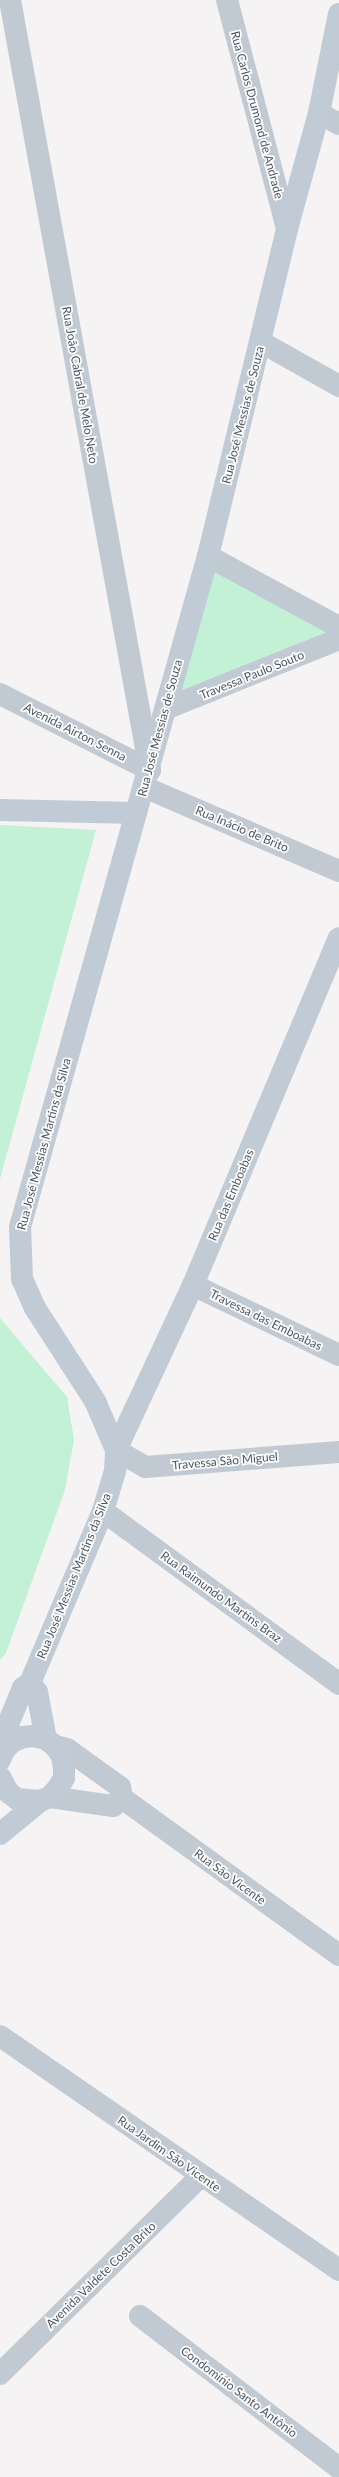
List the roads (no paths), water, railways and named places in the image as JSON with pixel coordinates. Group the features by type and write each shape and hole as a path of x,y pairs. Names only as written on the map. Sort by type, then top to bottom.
{"street":[{"name":"Rua João Cabral de Melo Neto","path":"10,0 147,779"},
{"name":"Rua Carlos Drumond de Andrade","path":"227,0 287,229"},
{"name":"Rua José Messias de Souza","path":"136,813 147,779 208,556 261,342 287,229 319,113 339,14"},
{"path":"319,113 339,124"},
{"path":"261,342 339,386"},
{"path":"208,556 339,627"},
{"name":"Travessa Paulo Souto","path":"165,709 339,640"},
{"name":"Avenida Airton Senna","path":"0,694 147,779"},
{"name":"Rua Inácio de Brito","path":"147,779 339,871"},
{"path":"0,810 136,813"},
{"name":"Rua José Messias Martins da Silva","path":"30,1683 103,1511 115,1471 116,1450 95,1400 36,1308 22,1279 20,1227 136,813"},
{"name":"Rua das Emboabas","path":"116,1450 194,1285 339,938"},
{"name":"Travessa das Emboabas","path":"194,1285 339,1355"},
{"name":"Travessa São Miguel","path":"116,1450 145,1467 337,1449"},
{"name":"Rua Raimundo Martins Braz","path":"103,1511 339,1684"},
{"path":"0,1834 45,1799 64,1778 62,1756 51,1743 37,1692 30,1683 23,1688 4,1734 2,1755"},
{"path":"2,1755 23,1737 51,1743"},
{"name":"Rua São Vicente","path":"51,1743 67,1749 120,1787 122,1798 339,1955"},
{"path":"0,1777 8,1792 17,1799 45,1799 113,1806 122,1798"},
{"name":"Rua Jardim São Vicente","path":"0,2036 339,2270"},
{"name":"Avenida Valdete Costa Brito","path":"0,2374 202,2176"},
{"name":"Condomínio Santo Antônio","path":"140,2316 339,2468"}]}
